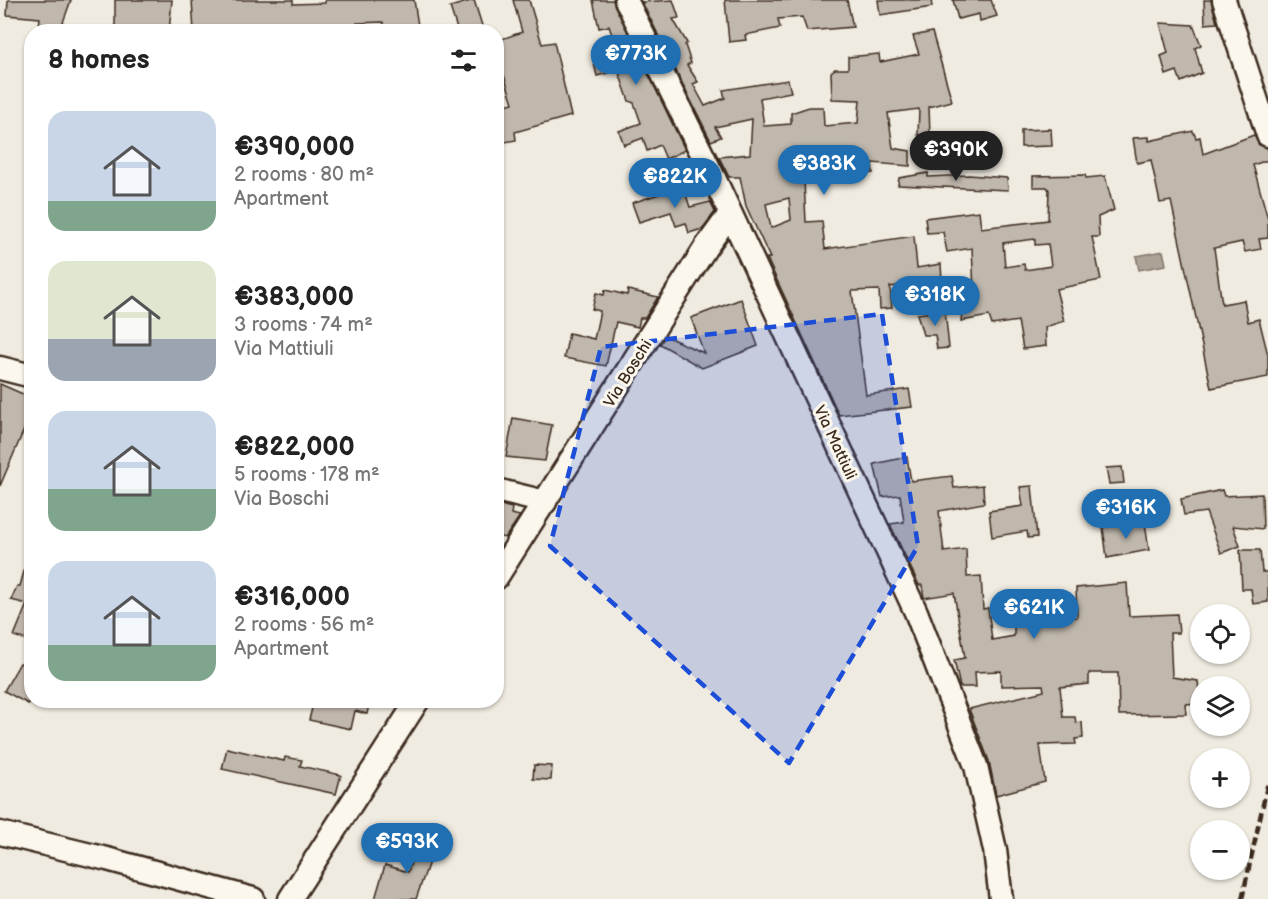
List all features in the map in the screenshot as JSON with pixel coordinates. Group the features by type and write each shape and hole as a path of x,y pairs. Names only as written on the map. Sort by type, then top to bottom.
{"street":[{"name":"Via Mattiuli","path":"626,0 730,214 916,612 963,727 976,766 995,850 1001,899"},
{"path":"1224,0 1268,135"},
{"name":"Via Boschi","path":"504,566 706,247 730,214"},
{"path":"0,368 24,374"},
{"path":"504,492 545,502"},
{"path":"290,899 413,708"},
{"path":"0,833 107,859 253,899"}],"highlighted area":[{"path":"882,314 918,546 789,763 550,546 601,347"}],"shaded area":[{"path":"1163,251 1166,265 1139,270 1136,256"}],"building":[{"path":"8,0 71,0 62,24 39,24 40,18 7,15"},
{"path":"115,0 172,0 170,24 115,24"},
{"path":"192,0 293,0 293,4 325,3 325,0 414,0 418,24 384,24 383,22 194,24"},
{"path":"474,0 482,24 455,24 450,7"},
{"path":"513,0 529,0 542,44 554,42 571,116 515,132 516,140 504,142 504,105 513,103 504,75 504,38 522,32"},
{"path":"593,0 613,0 685,150 666,159 660,145 647,151 643,138 624,145 619,131 641,123 634,103 629,101 618,70 597,76 593,59 618,53 609,26 599,28"},
{"path":"673,0 679,18 673,19 687,43 685,45 691,63 687,65 698,82 693,84 705,106 725,98 723,90 788,80 791,92 760,98 764,126 791,124 791,113 809,107 823,107 824,126 858,123 860,100 832,99 831,72 835,69 848,69 848,57 879,54 880,62 919,54 913,36 932,32 952,101 929,107 930,135 918,135 919,109 888,113 893,148 910,151 910,166 872,163 873,173 853,175 851,151 810,151 813,178 804,180 806,222 822,221 825,249 914,236 917,268 941,264 942,281 890,287 892,308 880,309 879,290 852,291 866,395 909,389 912,407 839,415 767,258 770,258 746,206 740,177 729,177 719,157 750,154 752,119 715,127 721,137 711,141 642,2","holes":["789,198 791,220 771,228 766,204"]},
{"path":"725,0 847,0 853,27 807,31 802,17 778,19 780,28 745,35 746,40 729,42"},
{"path":"878,0 931,0 932,7 880,15"},
{"path":"953,0 991,0 997,16 980,21 979,14 958,19"},
{"path":"1204,0 1211,0 1217,23 1205,24"},
{"path":"1160,23 1193,25 1201,45 1195,48 1202,73 1181,82 1177,71 1166,75 1161,56 1168,53"},
{"path":"1051,129 1052,146 1021,147 1021,130"},
{"path":"1193,131 1196,138 1200,137 1203,154 1254,135 1259,145 1268,148 1268,160 1253,165 1268,219 1268,238 1259,239 1261,249 1245,252 1242,242 1214,248 1222,304 1244,300 1248,322 1259,319 1268,355 1268,377 1211,388 1171,201 1160,203 1151,160 1137,163 1133,138 1149,137 1149,141"},
{"path":"928,173 928,177 969,175 1007,178 1008,190 898,185 899,178"},
{"path":"1085,175 1086,178 1105,176 1114,210 1098,217 1099,237 1092,237 1101,280 1056,289 1064,321 1045,327 1046,346 1023,349 1018,321 992,325 989,316 961,321 964,291 974,292 972,248 947,252 943,232 927,233 925,218 979,211 981,228 1048,220 1049,190 1047,187 1033,187 1033,176","holes":["1035,239 1035,245 1048,244 1051,266 1025,270 1024,264 1005,267 1003,243"]},
{"path":"683,186 690,207 710,202 715,212 702,229 689,233 686,223 676,226 671,212 639,222 632,203"},
{"path":"605,290 627,295 628,290 658,297 645,318 640,318 638,327 616,322 606,366 564,358 569,333 594,339 600,311 592,309 596,293 604,295"},
{"path":"741,299 758,346 702,368 660,344 665,336 704,353 691,318"},
{"path":"945,310 949,348 937,349 935,335 923,335 917,314"},
{"path":"0,384 24,394 24,430 0,486"},
{"path":"513,418 552,425 545,461 506,457"},
{"path":"907,457 911,481 952,476 954,488 983,485 984,503 939,511 944,552 966,549 967,577 981,576 983,609 988,608 992,640 1014,636 1014,623 1037,626 1037,620 1077,617 1076,588 1127,583 1129,616 1177,614 1179,633 1170,633 1172,677 1190,680 1190,704 1185,704 1186,714 1119,715 1118,673 1089,673 1089,684 1060,687 1063,717 1075,717 1076,723 1082,722 1083,738 1075,739 1076,744 1040,745 1045,782 996,795 989,761 969,709 1044,691 1043,685 1001,686 1001,671 975,672 976,687 960,687 954,660 965,658 954,593 924,598 922,585 919,585 890,524 904,522 900,495 882,497 874,464"},
{"path":"1122,467 1124,483 1109,484 1106,468"},
{"path":"1032,486 1037,537 1028,538 1027,531 992,537 989,511 1023,506 1020,487"},
{"path":"1222,490 1224,496 1262,494 1263,529 1233,526 1240,546 1221,553 1206,512 1184,515 1181,499"},
{"path":"504,506 512,508 511,514 520,516 505,538"},
{"path":"1145,523 1149,550 1107,558 1103,527"},
{"path":"1240,550 1260,550 1262,572 1268,572 1268,602 1253,604 1251,589 1242,589"},
{"path":"24,572 24,603 11,600 17,586 20,586"},
{"path":"24,611 24,639 14,636"},
{"path":"20,663 24,665 24,702 4,691"},
{"path":"312,708 368,708 367,714 355,711 351,729 309,720"},
{"path":"227,748 284,761 285,757 302,760 300,766 341,775 336,794 222,769"},
{"path":"534,765 552,766 551,780 533,779"},
{"path":"420,833 437,839 416,899 375,899 385,865 408,872"}],"railway":[{"path":"1242,899 1268,782"}]}
